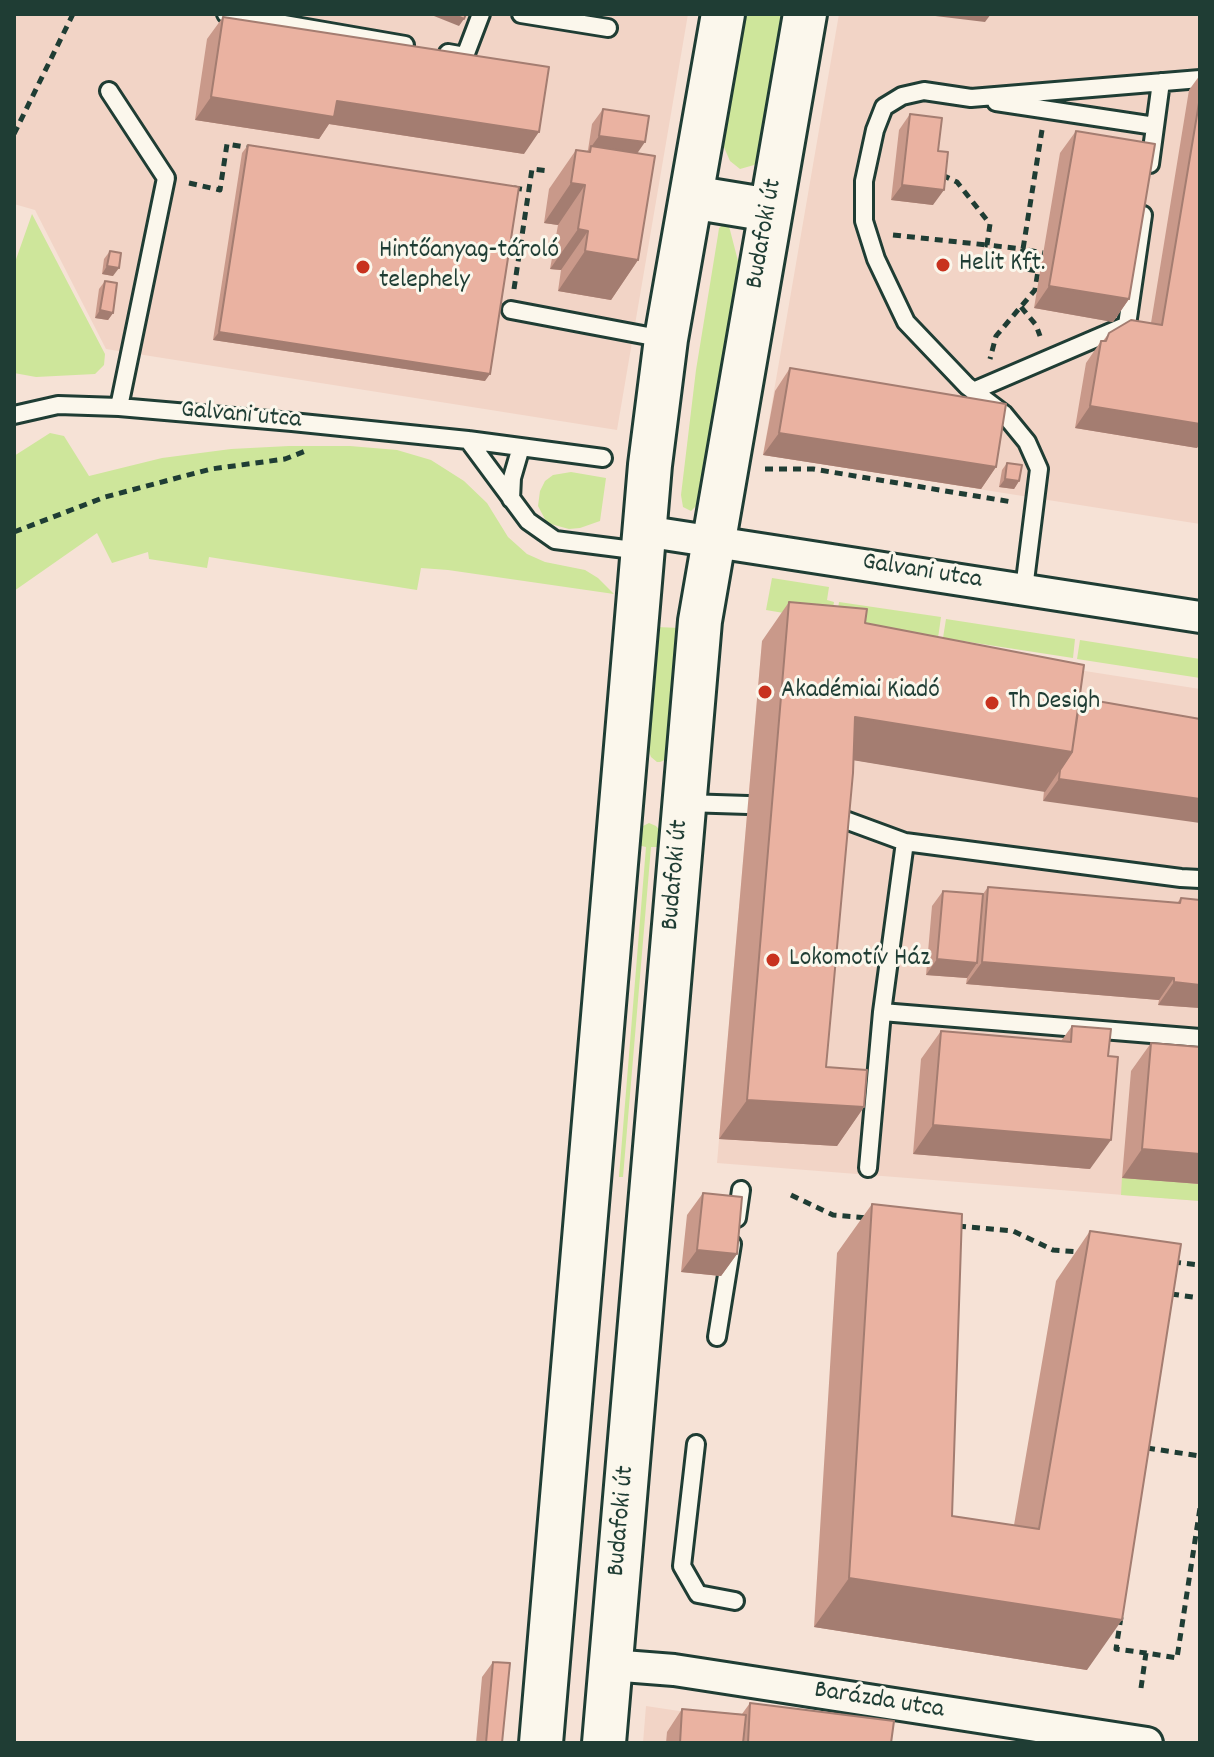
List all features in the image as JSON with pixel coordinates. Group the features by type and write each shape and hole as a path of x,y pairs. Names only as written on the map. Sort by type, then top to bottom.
{"main road":[{"path":"541,1743 650,465 666,339 723,14"},
{"name":"Budafoki út","path":"604,1743 700,621 805,14"},
{"path":"691,197 770,210"},
{"path":"621,797 684,803"},
{"path":"548,1661 610,1665"}],"street":[{"name":"Galvani utca","path":"643,541 713,541 1200,617"},
{"name":"Barázda utca","path":"610,1665 674,1670 1147,1743"}],"lane":[{"path":"226,14 465,56 481,14"},
{"path":"521,14 608,28"},
{"path":"971,98 1200,79"},
{"path":"978,389 1127,325 1161,82"},
{"path":"109,91 166,178 119,407"},
{"path":"1024,589 1039,469 1027,442 1004,414 906,322 876,259 864,221 864,181 875,130 884,107 902,96 924,91 1155,126"},
{"path":"511,310 666,339"},
{"name":"Galvani utca","path":"14,415 58,405 119,407 468,440 603,458"},
{"name":"Galvani utca","path":"468,440 528,521 555,540 643,541"},
{"path":"511,499 512,478 521,447"},
{"path":"684,803 748,805"},
{"path":"826,812 905,842 1200,879"},
{"path":"868,1168 882,1012 905,842"},
{"path":"882,1012 1200,1038"},
{"path":"717,1337 741,1190"},
{"path":"696,1444 682,1566 698,1594 735,1601"}],"path":[{"path":"14,134 73,14"},
{"path":"978,389 996,336 1035,290 1038,271 1020,268 1045,109"},
{"path":"166,178 220,190 227,144 257,149"},
{"path":"511,310 532,169 550,171"},
{"path":"937,173 957,182 990,224 987,245"},
{"path":"513,188 528,190"},
{"path":"868,232 1043,253"},
{"path":"1021,307 1036,325 1048,359"},
{"path":"14,532 105,497 211,469 285,459 324,443 333,426"},
{"path":"760,469 813,469 1034,506"},
{"path":"791,1195 833,1215 878,1219"},
{"path":"953,1226 1013,1231 1053,1250 1082,1253"},
{"path":"1171,1262 1200,1265"},
{"path":"1169,1309 1171,1293 1200,1298"},
{"path":"1146,1458 1147,1448 1200,1456"},
{"path":"1123,1605 1116,1649 1177,1658 1200,1508"},
{"path":"1141,1688 1146,1653"}],"shaded area":[{"path":"14,14 688,14 617,430 106,349 35,210 14,204"},
{"path":"839,14 1200,14 1200,524 763,455"},
{"path":"816,629 1200,689 1200,1201 717,1163 762,641 799,645"},
{"path":"646,1706 891,1743 643,1743"}],"green space":[{"path":"743,14 785,14 759,159 754,165 740,169 730,161 722,136"},
{"path":"32,214 105,354 104,365 95,374 36,377 14,373 14,265"},
{"path":"728,225 730,230 738,261 738,275 697,505 691,511 683,507 681,495 696,370 719,228"},
{"path":"50,433 64,436 89,476 162,458 231,449 350,446 397,450 431,460 464,481 487,503 508,537 527,554 545,562 585,570 614,594 421,568 417,590 209,557 207,568 149,559 148,552 112,563 97,533 14,591 14,456"},
{"path":"571,472 606,478 600,521 569,529 547,523 538,506 545,481 553,475"},
{"path":"772,578 829,587 827,600 834,602 831,621 766,610"},
{"path":"839,602 941,617 938,638 836,622"},
{"path":"946,619 1075,639 1073,658 943,638"},
{"path":"657,627 680,628 668,751 665,760 660,762 651,757 647,746"},
{"path":"1080,640 1200,659 1200,678 1077,659"},
{"path":"649,823 662,833 660,847 651,847 623,1177 619,1177 646,847 637,845 638,833"},
{"path":"1122,1177 1200,1184 1200,1201 1121,1195"}],"building":[{"path":"223,17 549,67 539,132 337,101 334,117 211,97"},
{"path":"1200,97 1200,424 1090,406 1101,341 1106,341 1109,333 1131,320 1162,325"},
{"path":"603,109 649,116 645,142 599,136"},
{"path":"910,114 942,118 938,151 948,152 944,190 902,185"},
{"path":"1076,131 1155,144 1129,299 1049,286"},
{"name":"Hintőanyag-tároló telephely","path":"248,145 519,187 490,374 219,332"},
{"path":"591,146 655,156 638,260 585,251 588,231 578,229 585,185 571,183 576,150 590,152"},
{"path":"110,251 121,253 119,268 107,266"},
{"path":"105,281 117,283 113,313 100,310"},
{"path":"790,368 1006,404 996,467 779,433"},
{"path":"1007,463 1022,465 1019,481 1005,479"},
{"path":"789,602 867,609 865,623 1084,665 1072,752 855,717 853,773 826,1067 867,1070 864,1107 747,1100"},
{"path":"1080,698 1200,719 1200,799 1059,779 1060,770 1072,752"},
{"path":"988,887 1180,903 1181,898 1200,900 1200,985 1174,982 1174,978 982,962"},
{"path":"943,891 983,894 977,963 937,959"},
{"path":"1072,1026 1111,1029 1108,1056 1118,1057 1111,1140 933,1125 941,1031 1071,1042"},
{"path":"1151,1043 1200,1047 1200,1154 1142,1149"},
{"path":"703,1193 742,1197 737,1254 697,1250"},
{"path":"872,1204 962,1214 952,1516 1039,1529 1090,1231 1181,1244 1122,1620 849,1578"},
{"path":"493,1662 510,1663 502,1743 486,1743"},
{"path":"750,1703 894,1721 891,1743 748,1743"},
{"path":"682,1709 746,1715 743,1743 680,1743"}],"place":[{"name":"Helit Kft.","path":"943,265"},
{"name":"Hintőanyag-tároló telephely","path":"363,267"},
{"name":"Akadémiai Kiadó","path":"765,692"},
{"name":"Th Desigh","path":"992,703"},
{"name":"Lokomotív Ház","path":"773,960"}]}
